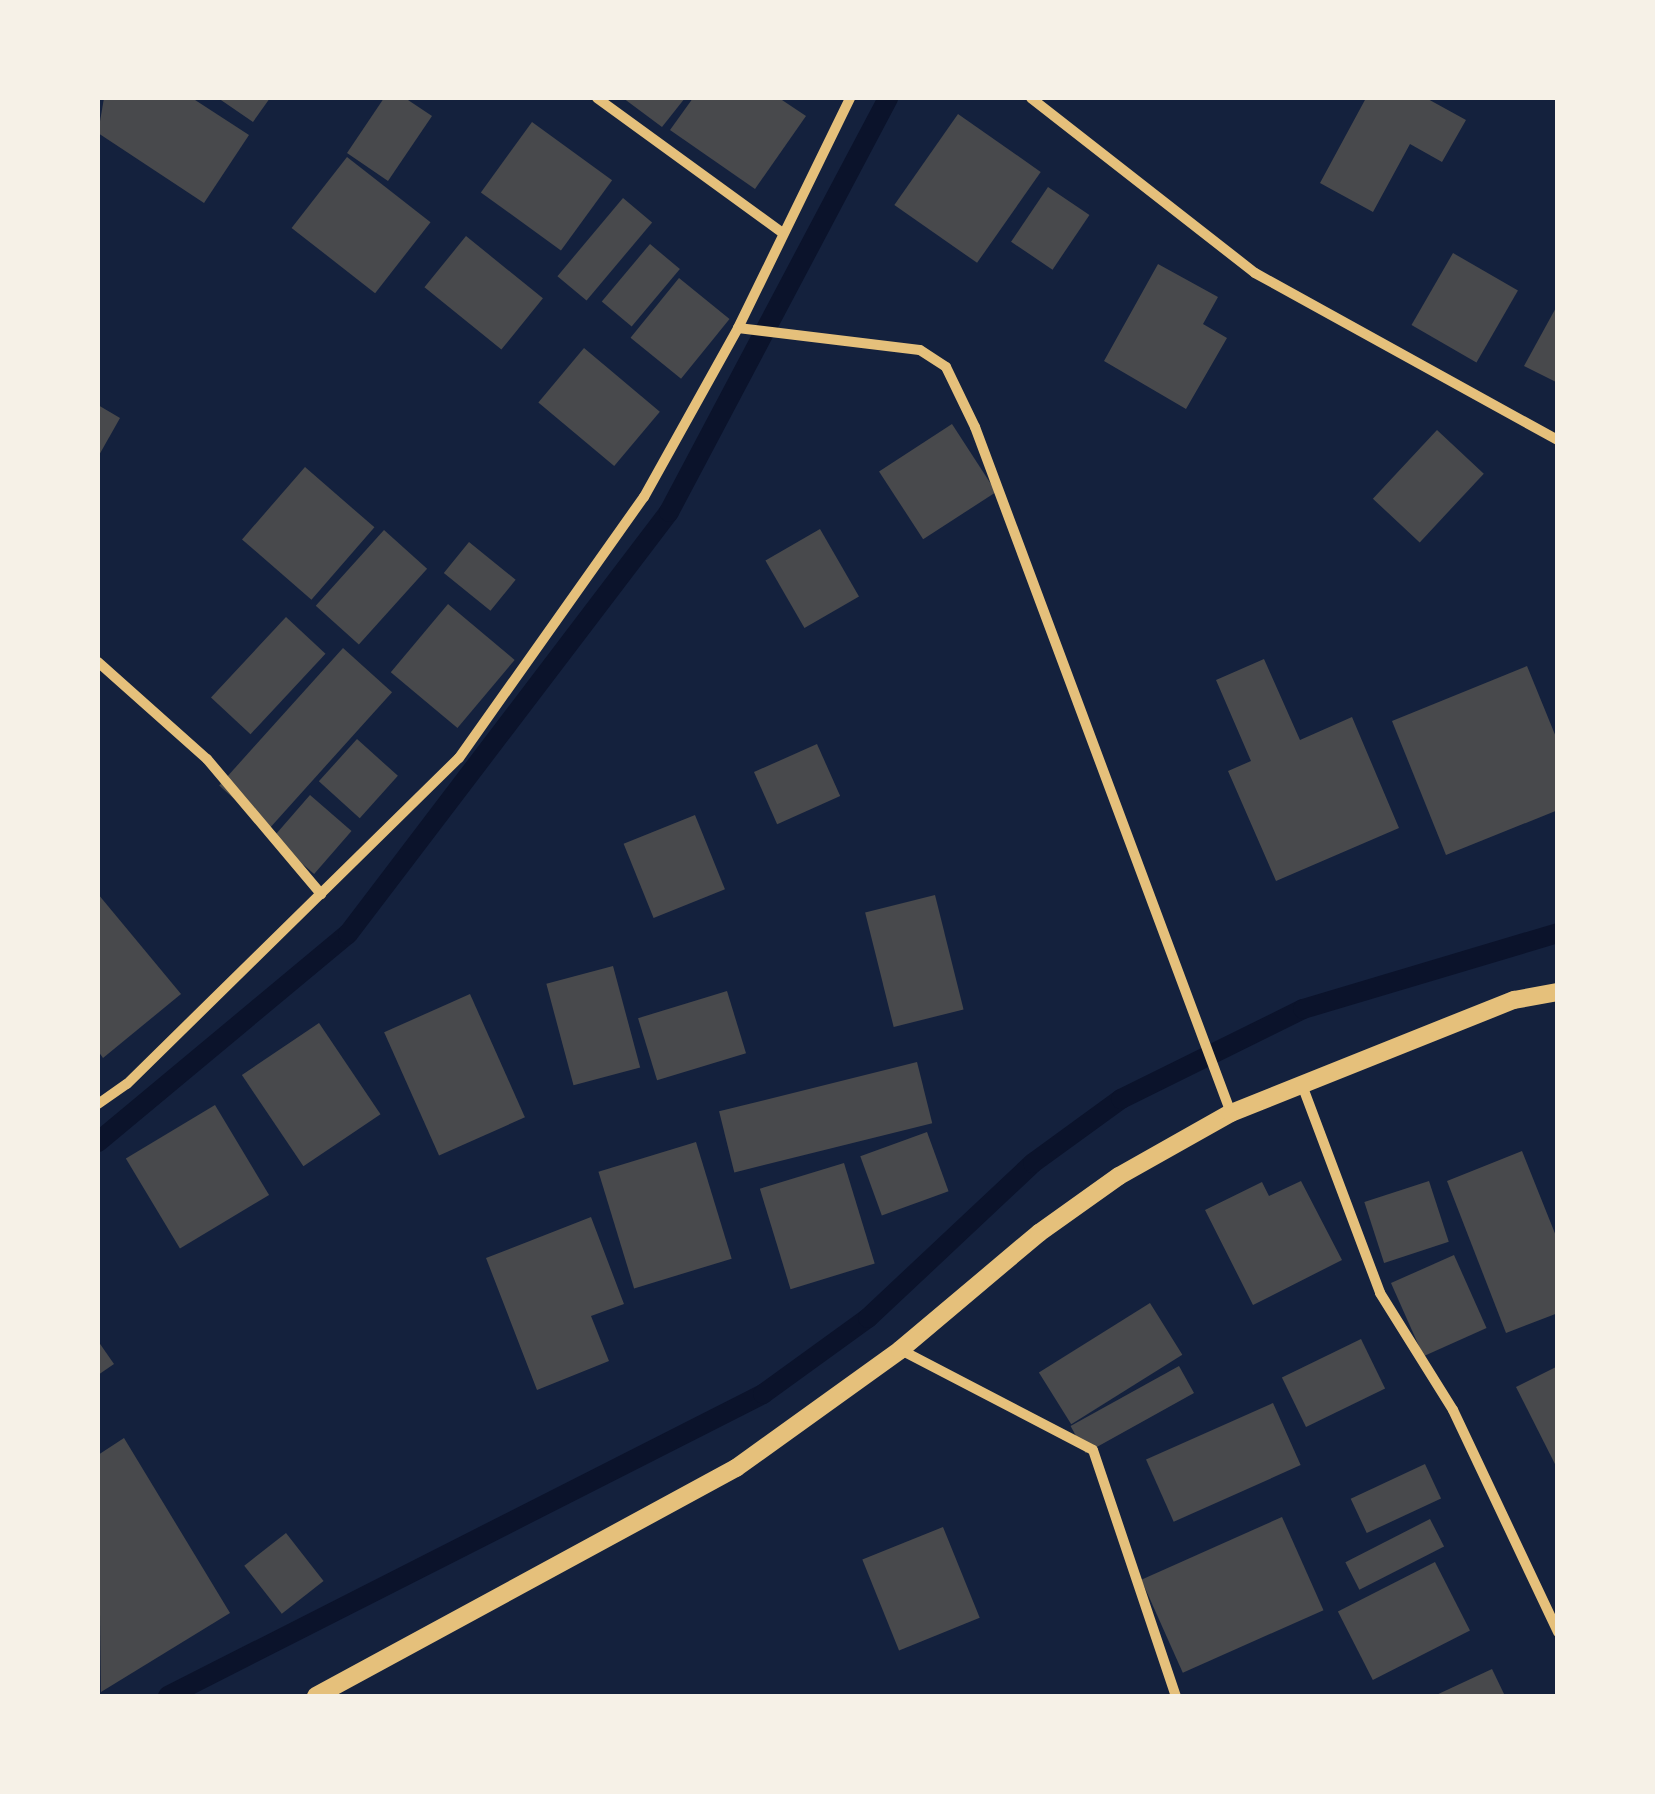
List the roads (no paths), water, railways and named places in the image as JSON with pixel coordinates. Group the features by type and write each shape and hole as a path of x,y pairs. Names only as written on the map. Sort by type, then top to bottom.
{"street":[{"path":"596,98 783,233"},
{"path":"98,1104 127,1084 459,758 644,498 738,328 850,98"},
{"path":"1031,98 1255,273 1558,440"},
{"path":"738,328 920,350 946,367 976,427 1192,1022 1232,1113"},
{"path":"98,662 207,759 321,894"},
{"path":"316,1696 736,1468 900,1350 1038,1233 1118,1176 1232,1113 1514,1000 1558,992"},
{"path":"1302,1085 1380,1293 1453,1410 1558,1632"},
{"path":"900,1350 1093,1450 1176,1696"}],"waterway":[{"path":"98,1142 348,934 669,512 888,98"},
{"path":"168,1696 763,1394 868,1318 1033,1163 1121,1099 1303,1009 1558,933"}]}
